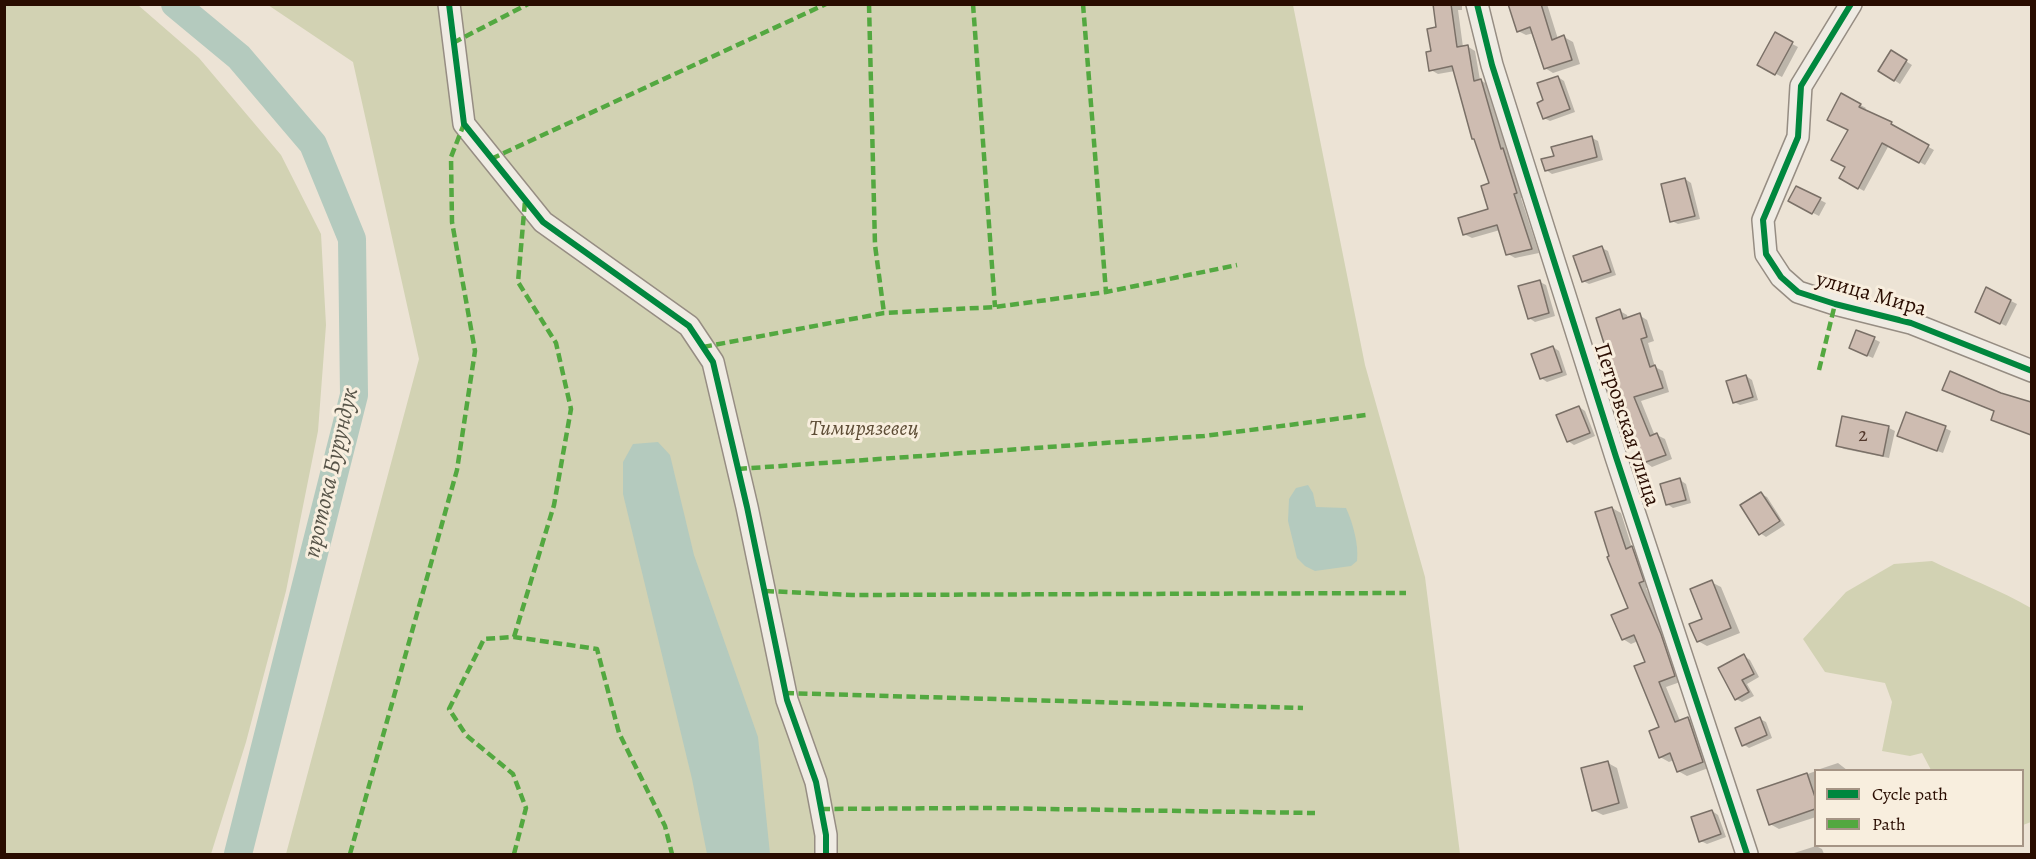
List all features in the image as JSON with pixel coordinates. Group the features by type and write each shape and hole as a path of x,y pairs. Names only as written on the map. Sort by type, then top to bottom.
{"street":[{"path":"449,4 464,124 543,222 689,326 713,362 747,507 787,700 816,782 826,835 826,855"},
{"name":"Петровская улица","path":"1477,4 1492,65 1613,446 1747,855"},
{"name":"улица Мира","path":"1851,4 1801,86 1798,137 1763,220 1766,254 1781,277 1798,292 1911,323 2031,371"}],"green space":[{"path":"5,4 138,5 199,58 281,155 321,234 326,325 318,431 286,591 246,742 211,854 5,854"},
{"name":"Тимирязевец","path":"268,5 1293,5 1365,365 1425,577 1460,854 286,854 419,359 353,62"},
{"path":"1932,561 2031,608 2031,822 2024,825 2024,769 1930,769 1922,753 1910,756 1882,751 1892,702 1885,683 1825,672 1803,639 1846,592 1894,564"}],"shaded area":[{"path":"658,442 670,455 694,555 758,737 770,854 707,854 692,779 623,494 623,462 633,444"},
{"path":"1308,485 1313,493 1316,507 1346,508 1357,548 1357,561 1351,566 1315,571 1305,566 1297,558 1288,521 1289,499 1296,488"}],"building":[{"path":"1433,4 1451,4 1457,47 1468,45 1474,81 1481,79 1532,249 1506,255 1497,225 1463,235 1458,218 1488,209 1481,186 1489,183 1474,139 1472,139 1452,66 1429,71 1426,52 1431,51 1427,29 1436,27"},
{"path":"1508,4 1541,4 1552,40 1564,35 1572,60 1544,69 1530,27 1517,32"},
{"path":"1775,32 1793,42 1775,75 1757,65"},
{"path":"1891,50 1907,60 1894,81 1878,71"},
{"path":"1558,76 1570,109 1543,119 1537,103 1543,100 1537,83"},
{"path":"1841,93 1861,104 1859,107 1892,122 1891,124 1929,145 1919,163 1882,143 1858,189 1839,178 1845,167 1831,160 1848,130 1827,120"},
{"path":"1592,136 1597,157 1545,171 1541,159 1554,156 1551,147"},
{"path":"1685,178 1695,216 1670,222 1661,184"},
{"path":"1796,186 1821,198 1812,214 1788,201"},
{"path":"1602,246 1611,272 1582,282 1573,256"},
{"path":"1540,280 1549,313 1528,319 1518,286"},
{"path":"1986,287 2011,300 2000,324 1975,312"},
{"path":"1620,309 1623,319 1640,313 1647,337 1641,339 1650,367 1655,365 1663,388 1634,397 1650,436 1657,433 1666,455 1643,463 1625,417 1627,416 1596,318"},
{"path":"1856,330 1875,337 1867,356 1849,348"},
{"path":"1553,346 1562,372 1540,379 1531,354"},
{"path":"1950,371 2001,393 2031,402 2031,435 1991,420 1994,411 1942,390"},
{"path":"1746,375 1753,397 1733,403 1726,381"},
{"path":"1579,406 1590,433 1567,442 1556,415"},
{"path":"1906,412 1946,426 1937,451 1897,436"},
{"path":"1842,416 1889,426 1883,456 1836,446"},
{"path":"1680,478 1686,500 1666,505 1660,484"},
{"path":"1761,492 1780,521 1759,535 1740,505"},
{"path":"1612,507 1626,549 1632,546 1644,581 1639,583 1661,634 1675,676 1659,682 1675,722 1688,717 1703,762 1677,772 1670,753 1659,758 1649,731 1659,727 1634,666 1645,662 1634,635 1622,640 1611,615 1628,608 1607,557 1609,556 1595,512"},
{"path":"1712,580 1731,628 1697,642 1689,624 1702,619 1690,589"},
{"path":"1744,654 1754,674 1742,680 1749,692 1735,700 1718,668"},
{"path":"1760,717 1767,735 1742,746 1735,728"},
{"path":"1608,761 1619,803 1592,811 1581,768"},
{"path":"1807,773 1814,794 1814,809 1769,825 1757,790"},
{"path":"1712,810 1721,834 1699,842 1691,817"}],"waterway":[{"name":"протока Бурундук","path":"175,4 239,57 313,144 352,239 354,395 238,854"}],"marked path":[{"path":"453,43 528,4"},
{"path":"491,159 826,4"},
{"path":"869,4 875,245 884,313"},
{"path":"973,4 995,307"},
{"path":"1083,4 1106,292"},
{"path":"350,854 457,470 475,351 452,222 451,157 464,124"},
{"path":"514,637 554,505 571,409 556,343 518,282 525,201"},
{"path":"703,347 884,313 995,307 1106,292 1237,265"},
{"path":"1819,370 1835,304"},
{"path":"738,469 1204,436 1366,415"},
{"path":"765,591 852,595 1406,593"},
{"path":"514,854 526,808 513,774 466,735 449,709 484,639 514,637 597,649 619,733 665,826 672,854"},
{"path":"785,693 1303,708"},
{"path":"821,809 984,808 1315,813"}],"cycle path":[{"path":"449,4 464,124 543,222 689,326 713,362 747,507 787,700 816,782 826,835 826,854"},
{"path":"1477,4 1492,65 1616,457 1747,854"},
{"path":"1851,4 1801,86 1798,137 1763,220 1766,254 1781,277 1798,292 1911,323 2032,371"}]}
